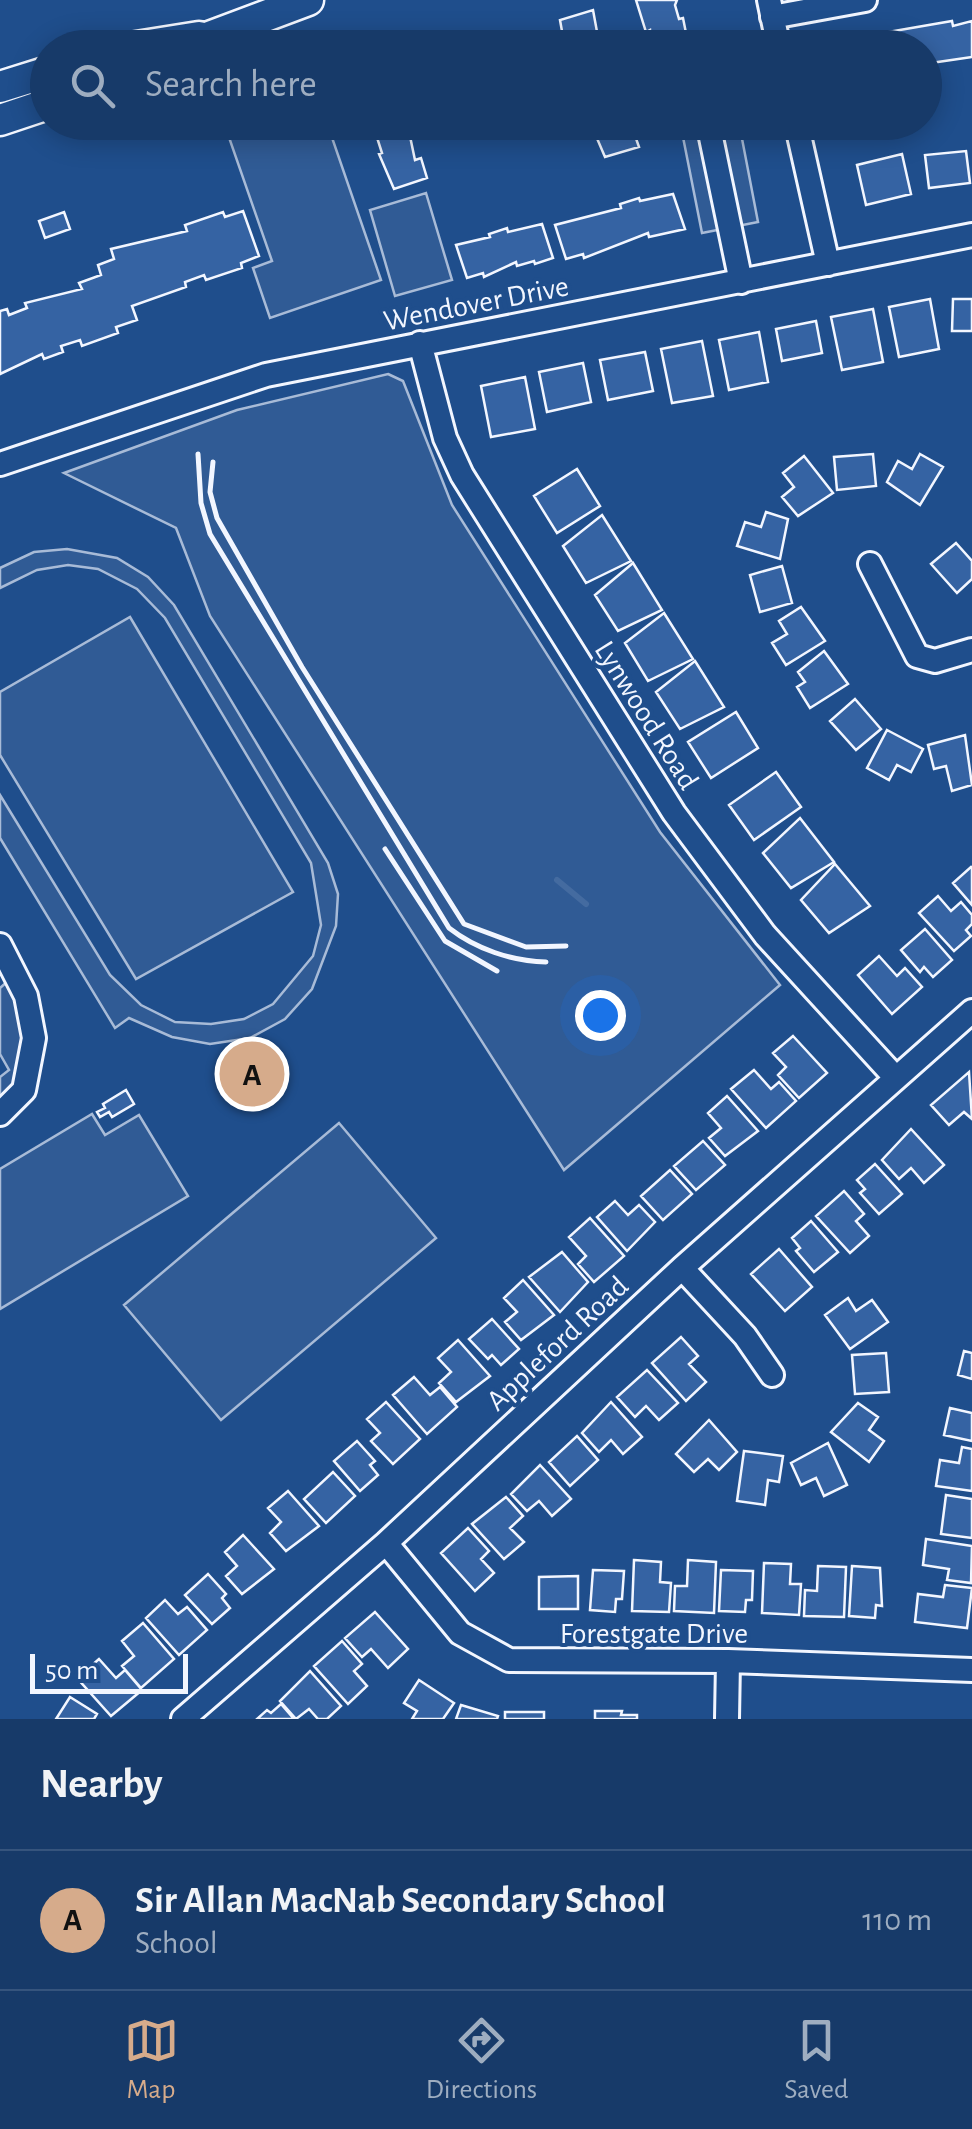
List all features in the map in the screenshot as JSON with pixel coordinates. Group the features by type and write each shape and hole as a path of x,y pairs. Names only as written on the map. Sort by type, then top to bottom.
{"main road":[{"path":"224,30 308,0"},
{"path":"0,87 30,78"},
{"path":"5,115 30,109"}],"street":[{"path":"771,9 865,0"},
{"path":"711,140 741,282"},
{"path":"800,140 828,264"},
{"name":"Wendover Drive","path":"0,464 266,375 972,235"},
{"name":"Lynwood Road","path":"420,343 444,438 462,476 674,813 765,935 894,1076"},
{"path":"870,564 917,656 936,661 972,650"},
{"path":"0,945 26,996 34,1038 24,1090 0,1114"},
{"name":"Appleford Road","path":"183,1719 386,1543 682,1268 894,1076 972,1011"},
{"path":"682,1268 745,1336 772,1376"},
{"name":"Forestgate Drive","path":"386,1543 460,1632 508,1660 728,1661 972,1670"},
{"path":"727,1719 728,1661"}],"shaded area":[{"path":"230,140 333,140 381,280 270,318 253,268 272,261"},
{"path":"684,140 742,140 758,222 702,233"},
{"path":"426,193 452,280 395,296 370,210"},
{"path":"388,374 403,381 452,505 660,832 780,985 564,1170 210,616 176,528 64,473 237,410"},
{"path":"67,549 117,558 148,577 174,605 328,863 338,894 336,926 312,989 285,1019 250,1038 210,1044 172,1037 129,1018 115,1028 0,838 0,795 110,975 141,1005 175,1022 211,1024 244,1019 273,1004 313,956 321,925 311,863 165,618 137,589 98,569 68,565 37,570 0,588 0,568 34,552"},
{"path":"130,617 293,892 136,979 0,755 0,692"},
{"path":"15,975 26,996 24,1090 0,1114 0,1077 9,1070 0,1054 0,988"},
{"path":"92,1114 105,1135 139,1115 188,1196 0,1309 0,1169"},
{"path":"339,1123 436,1238 221,1420 124,1305"}],"building":[{"path":"636,0 677,0 675,5 685,30 645,30"},
{"path":"593,10 597,30 562,30 560,20"},
{"path":"972,21 972,57 942,61 942,30 900,30"},
{"path":"378,140 411,140 415,160 421,158 427,178 394,189 379,154 382,153"},
{"path":"598,140 637,140 639,147 605,157"},
{"path":"966,151 970,183 929,188 925,155"},
{"path":"902,154 911,194 866,205 857,165"},
{"path":"673,194 685,229 649,237 648,233 584,258 583,254 566,259 555,225 621,208 620,204 639,198 640,201"},
{"path":"243,211 259,256 241,263 242,268 206,280 204,275 185,282 186,287 132,306 137,320 116,327 118,333 82,346 80,340 61,346 63,352 44,359 42,354 0,374 0,311 7,309 9,315 27,308 25,303 82,289 79,283 101,275 98,265 114,259 111,249 187,231 185,225 223,212 225,217"},
{"path":"64,212 70,229 45,238 39,221"},
{"path":"542,224 553,258 517,266 516,262 484,277 483,273 467,278 456,245 490,237 489,234 507,228 508,232"},
{"path":"930,299 939,349 899,357 889,307"},
{"path":"953,299 972,299 972,331 952,331"},
{"path":"873,309 883,362 842,370 831,317"},
{"path":"816,321 822,353 782,361 776,329"},
{"path":"759,332 768,382 729,390 719,340"},
{"path":"702,341 713,396 672,403 661,349"},
{"path":"645,352 653,391 608,400 600,360"},
{"path":"583,363 591,402 547,412 539,372"},
{"path":"525,377 535,429 491,437 481,386"},
{"path":"873,454 876,486 837,490 834,457"},
{"path":"920,454 943,467 920,505 887,482 898,461 912,469"},
{"path":"804,456 833,493 798,516 782,497 794,487 783,473"},
{"path":"577,469 600,506 557,533 534,496"},
{"path":"766,512 788,519 780,559 737,546 745,522 761,527"},
{"path":"602,515 631,561 586,583 563,546"},
{"path":"956,543 972,561 972,579 957,593 931,564"},
{"path":"633,563 662,610 618,631 595,595"},
{"path":"782,566 792,603 760,612 750,575"},
{"path":"801,607 825,641 786,665 772,643 787,634 779,621"},
{"path":"664,613 693,659 648,681 625,643"},
{"path":"824,651 848,684 810,708 797,687 805,682 798,672"},
{"path":"695,661 724,707 680,729 656,692"},
{"path":"855,699 881,729 856,750 830,721"},
{"path":"736,712 758,748 711,778 688,742"},
{"path":"887,730 923,749 911,772 897,765 889,780 867,768"},
{"path":"965,735 972,785 952,791 946,766 934,769 928,745"},
{"path":"776,772 801,807 754,840 729,805"},
{"path":"800,818 834,862 791,888 763,853"},
{"path":"835,864 870,906 829,933 801,900"},
{"path":"972,868 972,905 953,883"},
{"path":"938,896 951,911 961,902 972,915 972,924 966,930 971,936 954,951 919,913"},
{"path":"925,929 952,960 933,977 924,967 920,972 901,950"},
{"path":"879,956 897,976 905,968 922,987 892,1014 858,975"},
{"path":"793,1036 827,1073 799,1098 778,1075 786,1067 773,1053"},
{"path":"754,1070 771,1089 779,1082 796,1101 766,1128 731,1089"},
{"path":"969,1072 972,1119 964,1112 949,1125 931,1105"},
{"path":"126,1090 134,1104 112,1117 109,1112 100,1117 97,1112 105,1108 103,1104"},
{"path":"727,1096 758,1131 725,1156 709,1138 721,1128 708,1113"},
{"path":"911,1129 944,1165 924,1183 911,1168 899,1179 882,1160"},
{"path":"703,1141 725,1165 696,1190 674,1166"},
{"path":"875,1164 902,1194 879,1214 860,1193 865,1189 857,1180"},
{"path":"670,1170 692,1194 663,1220 641,1196"},
{"path":"844,1191 864,1214 856,1221 869,1236 850,1253 816,1216"},
{"path":"615,1201 628,1215 639,1205 655,1222 627,1251 597,1217"},
{"path":"590,1218 624,1256 594,1282 578,1264 586,1256 569,1237"},
{"path":"811,1221 838,1252 814,1272 796,1251 800,1248 792,1238"},
{"path":"779,1249 812,1287 785,1311 751,1274"},
{"path":"562,1252 588,1282 560,1312 529,1277"},
{"path":"523,1280 554,1315 521,1340 505,1322 517,1312 504,1298"},
{"path":"848,1298 856,1311 872,1300 888,1322 850,1349 825,1315"},
{"path":"492,1319 519,1349 501,1365 492,1355 488,1359 469,1339"},
{"path":"681,1337 698,1356 689,1364 706,1382 686,1401 652,1363"},
{"path":"458,1340 490,1376 456,1402 439,1383 451,1372 438,1358"},
{"path":"964,1351 972,1353 972,1379 958,1375"},
{"path":"886,1353 889,1392 855,1394 852,1355"},
{"path":"647,1370 678,1403 659,1420 646,1406 635,1417 617,1397"},
{"path":"414,1377 430,1395 440,1387 457,1407 427,1434 393,1395"},
{"path":"386,1402 420,1439 393,1464 371,1441 380,1433 367,1419"},
{"path":"611,1402 642,1437 623,1454 611,1440 599,1452 582,1433"},
{"path":"858,1403 878,1417 869,1430 884,1441 869,1462 831,1432"},
{"path":"950,1408 972,1413 972,1441 944,1435"},
{"path":"709,1420 737,1452 719,1470 708,1459 694,1472 676,1454"},
{"path":"577,1436 598,1460 570,1486 549,1462"},
{"path":"357,1441 375,1461 370,1465 378,1475 360,1491 334,1461"},
{"path":"828,1443 847,1485 824,1496 816,1478 801,1485 791,1463"},
{"path":"962,1447 972,1449 972,1491 936,1486 940,1460 959,1463"},
{"path":"744,1451 783,1456 779,1482 768,1480 765,1505 737,1501"},
{"path":"540,1465 571,1499 552,1516 539,1501 527,1511 511,1494"},
{"path":"333,1472 355,1496 326,1523 304,1499"},
{"path":"288,1491 319,1526 286,1551 270,1533 281,1522 268,1508"},
{"path":"946,1495 972,1499 972,1538 941,1534"},
{"path":"506,1497 523,1516 510,1528 524,1542 504,1559 472,1524"},
{"path":"468,1528 489,1551 481,1559 494,1573 475,1591 441,1553"},
{"path":"243,1535 274,1569 242,1594 226,1576 237,1566 225,1552"},
{"path":"926,1539 972,1546 971,1583 947,1580 949,1569 923,1565"},
{"path":"634,1560 661,1562 660,1582 671,1583 669,1612 632,1611"},
{"path":"688,1560 716,1562 714,1613 674,1611 675,1586 687,1586"},
{"path":"764,1563 791,1564 790,1584 801,1584 799,1615 762,1613"},
{"path":"818,1566 846,1567 844,1617 804,1616 805,1590 817,1591"},
{"path":"852,1566 880,1568 882,1606 876,1605 875,1618 849,1616"},
{"path":"593,1570 624,1571 622,1599 616,1599 615,1612 590,1610"},
{"path":"721,1570 753,1571 752,1600 746,1600 745,1612 719,1611"},
{"path":"208,1574 226,1594 222,1598 230,1608 212,1624 185,1595"},
{"path":"578,1576 578,1609 539,1609 539,1577"},
{"path":"945,1585 972,1588 967,1628 915,1622 918,1594 943,1597"},
{"path":"165,1600 178,1614 187,1607 207,1630 179,1655 146,1618"},
{"path":"375,1612 408,1649 388,1668 371,1649 362,1657 345,1638"},
{"path":"143,1623 174,1659 141,1688 122,1666 134,1656 122,1641"},
{"path":"342,1641 362,1664 354,1671 367,1686 348,1704 314,1666"},
{"path":"99,1659 116,1678 125,1670 142,1690 111,1716 77,1678"},
{"path":"310,1671 341,1706 327,1719 318,1719 309,1709 296,1719 280,1701"},
{"path":"419,1680 454,1703 443,1719 412,1719 417,1711 404,1703"},
{"path":"70,1697 97,1714 94,1719 56,1719"},
{"path":"281,1704 294,1719 257,1719 267,1710 271,1713"},
{"path":"461,1705 498,1716 497,1719 456,1719"},
{"path":"595,1711 622,1711 621,1715 637,1715 637,1719 595,1719"},
{"path":"505,1712 544,1712 544,1719 505,1719"}],"waterway":[{"path":"557,880 586,904"}],"wall":[{"path":"198,454 201,503 210,534 449,928 494,952 546,962"},
{"path":"213,462 210,492 217,518 302,667 464,924 526,947 566,946"},
{"path":"385,849 445,941 497,971"}],"place":[{"name":"Sir Allan MacNab Secondary School","path":"252,1074"}]}
